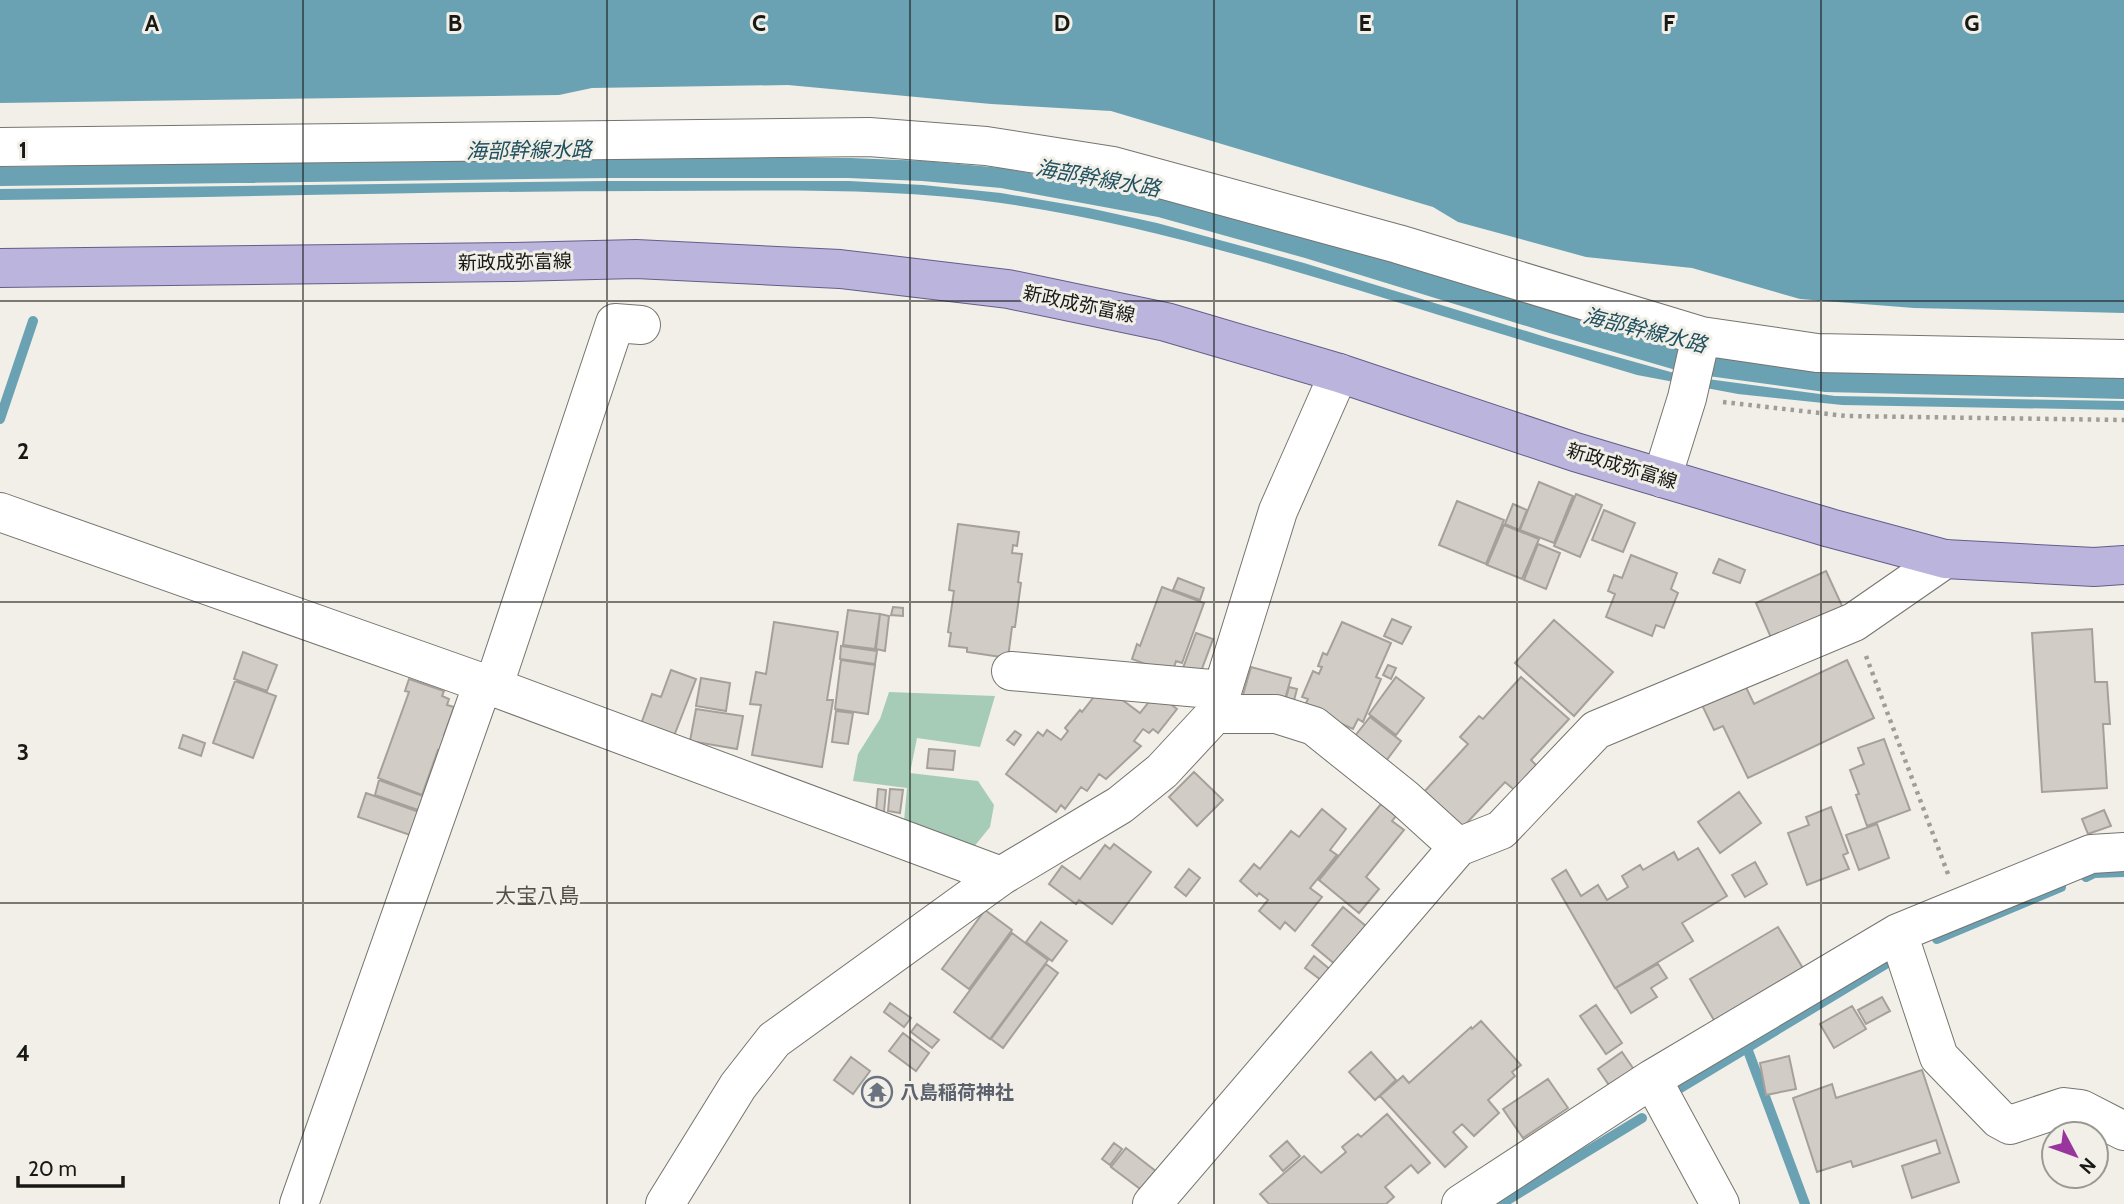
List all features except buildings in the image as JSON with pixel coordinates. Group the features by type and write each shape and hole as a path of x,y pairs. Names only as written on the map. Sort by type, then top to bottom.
{"main road":[{"name":"新政成弥富線","path":"0,268 636,259 841,269 1008,289 1153,319 1339,373 1575,452 1830,528 1945,559 2094,567 2124,565"}],"street":[{"path":"0,147 869,136 986,146 1113,166 1398,244 1699,341 1817,353 2124,359"},
{"path":"299,1204 488,686 615,323 641,325"},
{"path":"1662,478 1687,398 1699,341"},
{"path":"665,1204 738,1086 774,1040 1001,876 1120,805 1162,771 1219,702 1278,510 1339,373"},
{"path":"0,512 488,686 1001,876"},
{"path":"1152,1204 1458,847 1501,830 1597,730 1854,622 1945,559"},
{"path":"1011,671 1219,702 1314,726 1404,798 1458,847"},
{"path":"1461,1204 1652,1079 1898,933 2091,854 2124,852"},
{"path":"1898,933 1940,1057 1998,1119 2010,1125 2064,1107 2081,1109 2124,1131"},
{"path":"1652,1079 1720,1204"}],"path":[{"path":"1687,398 1846,416 2124,420"},
{"path":"1854,622 1960,908"}],"green space":[{"path":"889,692 995,696 980,747 917,738 910,773 978,781 994,805 990,827 973,848 904,821 907,788 853,781 858,754 880,719"}],"water":[{"path":"0,0 2124,0 2124,313 1914,308 1800,299 1692,268 1586,257 1458,222 1433,207 1111,111 991,104 788,85 592,88 559,95 0,103"},
{"path":"607,157 851,158 1002,168 1166,198 1313,238 1692,353 2124,378 2124,399 1825,392 1686,373 1305,258 1158,217 1001,188 848,178 607,178 0,186 0,167"},
{"path":"607,181 849,181 1001,193 1157,223 1304,263 1549,338 1685,376 1835,396 2124,401 2124,410 1842,405 1738,394 1637,375 1314,277 1181,240 1047,210 958,198 871,192 739,191 0,200 0,189"}],"waterway":[{"path":"0,419 33,321"},
{"path":"2086,877 2094,873 2124,872"},
{"path":"1937,939 2061,887"},
{"path":"1677,1090 1894,959"},
{"path":"1747,1048 1805,1204"},
{"path":"1501,1204 1642,1118"}],"place":[{"name":"八島稲荷神社","path":"877,1092"}],"district":[{"name":"大宝八島","path":"537,895"}],"water label":[{"name":"海部幹線水路","path":"529,150"},
{"name":"海部幹線水路","path":"1098,178"},
{"name":"海部幹線水路","path":"1645,330"}]}
